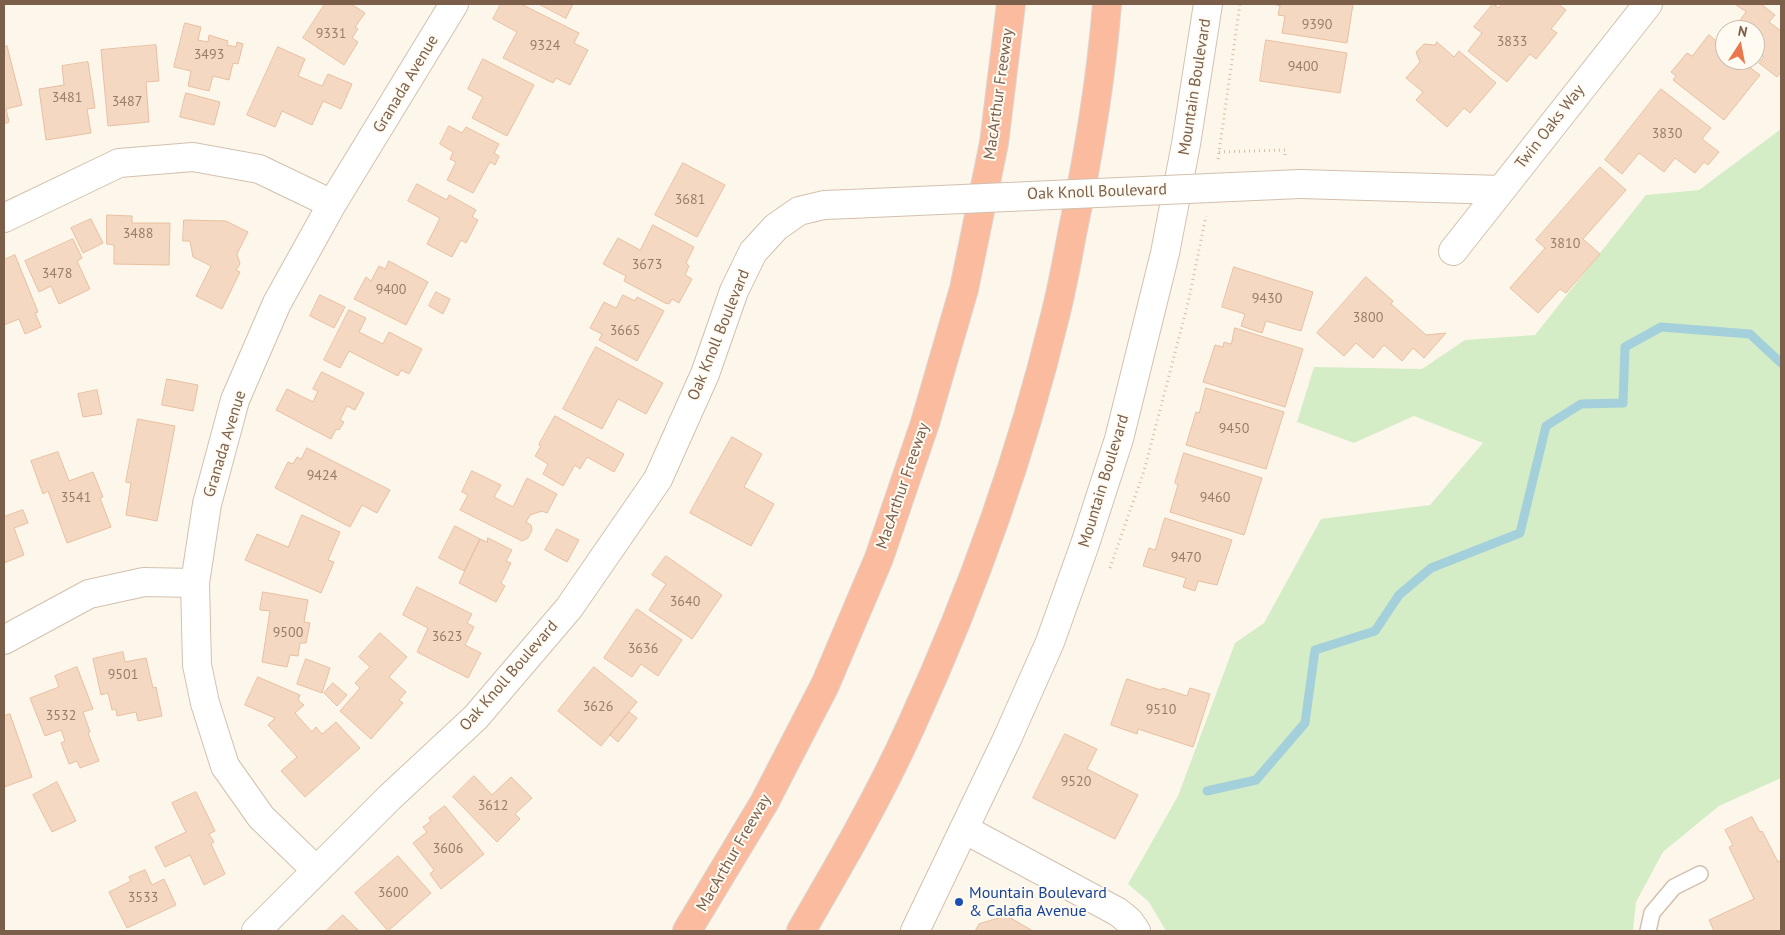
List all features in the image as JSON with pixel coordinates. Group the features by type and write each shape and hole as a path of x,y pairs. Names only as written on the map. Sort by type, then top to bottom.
{"highway":[{"name":"MacArthur Freeway","path":"687,931 764,802 824,685 880,558 925,423 964,290 994,143 1011,4"},
{"path":"801,931 850,847 911,727 965,599 1016,457 1056,315 1087,162 1107,4"}],"street":[{"name":"Granada Avenue","path":"316,870 261,816 225,766 204,703 197,665 195,583 206,504 235,400 277,303 332,204 454,4"},
{"name":"Mountain Boulevard","path":"915,931 964,830 1050,642 1085,544 1119,439 1165,253 1186,144 1208,4"},
{"name":"Twin Oaks Way","path":"1453,251 1648,4"},
{"path":"4,218 119,163 193,157 259,168 332,204"},
{"name":"Oak Knoll Boulevard","path":"256,931 390,797 476,717 569,608 658,479 705,374 734,291 753,252 776,227 799,211 824,205 1300,184 1501,190"},
{"path":"4,640 89,594 144,582 195,583"},
{"path":"964,830 1118,912 1129,921 1136,931"}],"lane":[{"path":"1648,931 1652,912 1674,887 1700,874"}],"path":[{"path":"1240,4 1219,152 1285,150"}],"green space":[{"path":"1781,129 1781,778 1719,806 1663,852 1636,902 1633,931 1166,931 1149,902 1128,884 1178,796 1235,643 1264,623 1321,519 1430,505 1483,443 1414,416 1354,443 1297,422 1314,367 1422,369 1465,340 1535,335 1646,195 1699,190"}],"building":[{"path":"325,4 351,4 365,13 355,27 358,29 352,38 358,42 344,65 303,38"},
{"path":"501,4 521,4 579,33 574,43 588,50 570,85 556,78 553,83 503,58 517,32 493,19"},
{"path":"539,4 573,4 566,18"},
{"path":"1273,4 1353,4 1347,43 1282,33 1285,16 1278,15 1280,6"},
{"path":"1493,4 1499,8 1502,4 1558,4 1566,10 1551,29 1557,33 1536,59 1530,54 1507,82 1468,51 1482,33 1474,27"},
{"path":"1735,4 1761,4 1775,15 1769,22 1781,31 1781,72 1777,77 1765,68 1765,20 1740,20 1746,12"},
{"path":"185,23 201,27 198,40 208,42 209,35 228,41 227,45 236,47 237,42 243,44 238,64 233,63 229,80 213,76 209,91 188,86 191,71 174,67"},
{"path":"1709,35 1715,40 1715,70 1753,70 1760,75 1724,120 1673,80 1676,76 1671,72 1687,53 1692,56"},
{"path":"1266,40 1347,53 1340,93 1260,81"},
{"path":"1437,42 1454,57 1459,51 1496,83 1470,113 1464,108 1447,127 1416,100 1423,92 1406,78 1420,62 1416,52 1424,44 1435,45"},
{"path":"156,45 159,81 146,82 149,122 108,126 101,50"},
{"path":"7,46 22,105 6,109 9,122 4,124 4,47"},
{"path":"278,47 305,59 298,76 322,86 328,74 352,84 341,109 323,101 312,125 282,111 275,127 247,115"},
{"path":"483,59 534,85 507,136 472,118 483,97 468,89"},
{"path":"88,62 95,108 87,109 91,133 46,140 39,89 64,85 62,66"},
{"path":"1661,89 1711,128 1702,139 1719,152 1708,165 1704,162 1695,173 1675,158 1664,172 1639,153 1622,174 1605,160"},
{"path":"186,93 220,102 214,125 180,117"},
{"path":"449,126 462,133 466,127 499,144 494,153 499,156 495,165 490,162 473,193 447,180 456,162 450,159 453,152 440,144"},
{"path":"683,163 725,185 697,237 655,215"},
{"path":"1600,167 1626,190 1583,239 1600,254 1566,293 1560,289 1538,313 1510,288 1545,248 1536,240"},
{"path":"417,184 447,200 449,195 476,210 472,217 478,220 466,243 461,240 452,257 427,244 440,218 408,201"},
{"path":"107,215 132,216 132,223 170,223 169,265 114,264 114,245 107,244"},
{"path":"91,219 103,243 83,253 71,228"},
{"path":"184,220 226,221 248,232 237,254 240,264 236,270 240,272 222,309 196,296 211,266 193,257 190,241 183,241"},
{"path":"653,225 694,247 686,263 689,266 685,275 692,279 679,303 672,299 669,304 665,303 624,281 626,276 603,264 618,238 640,250"},
{"path":"73,239 82,258 77,261 90,289 59,304 51,286 39,292 25,261"},
{"path":"15,255 38,312 35,313 41,327 25,334 19,319 4,325 4,260"},
{"path":"389,261 428,282 406,325 354,299 366,277 371,281 379,266 385,269"},
{"path":"1234,267 1313,292 1301,331 1266,321 1262,333 1241,326 1245,314 1222,307"},
{"path":"1366,277 1393,301 1391,304 1426,335 1446,333 1424,358 1413,348 1402,361 1384,345 1373,358 1356,343 1344,356 1317,333"},
{"path":"436,292 450,299 443,314 429,306"},
{"path":"320,295 345,307 334,328 310,316"},
{"path":"623,295 635,301 637,297 664,311 637,361 599,340 602,334 590,328 604,302 616,308"},
{"path":"349,310 366,318 359,332 383,344 389,332 422,349 409,374 401,370 398,376 349,351 340,368 324,360"},
{"path":"1235,328 1303,349 1285,407 1203,382 1215,345 1223,347 1224,342 1231,344"},
{"path":"596,347 663,383 646,414 618,399 602,429 563,409"},
{"path":"322,372 364,393 355,410 347,406 340,420 344,422 339,430 336,429 331,439 276,410 287,389 313,402 318,391 313,389"},
{"path":"167,379 198,385 193,411 162,405"},
{"path":"1206,388 1284,412 1266,469 1186,445 1196,412 1199,413"},
{"path":"97,390 102,414 83,417 78,394"},
{"path":"555,416 624,454 614,472 587,457 580,469 575,465 563,486 543,474 548,464 535,456"},
{"path":"138,419 175,426 157,521 126,515 131,483 126,482"},
{"path":"732,437 762,454 744,487 774,504 751,546 690,513"},
{"path":"307,448 390,490 377,513 362,505 350,527 275,488 288,462 293,464 297,457 301,459"},
{"path":"58,452 69,481 93,472 103,497 100,498 111,527 67,543 48,491 43,494 31,461"},
{"path":"1184,453 1262,478 1244,535 1170,512 1178,485 1175,483"},
{"path":"472,471 501,485 494,497 513,507 527,478 557,494 547,513 542,511 530,515 526,522 531,525 532,530 528,538 522,541 460,510 468,495 462,492"},
{"path":"23,510 28,523 14,528 24,555 4,563 4,517"},
{"path":"302,515 340,532 328,560 334,562 321,593 245,560 257,534 288,547"},
{"path":"1165,518 1232,540 1217,585 1198,581 1195,591 1183,587 1186,578 1143,566 1149,548 1155,550"},
{"path":"455,526 480,539 464,571 439,558"},
{"path":"557,529 579,540 567,562 545,550"},
{"path":"488,538 512,550 506,561 511,563 501,583 505,586 496,602 459,583 480,539 487,542"},
{"path":"666,556 722,595 692,639 649,610 666,584 652,575"},
{"path":"417,587 472,614 467,623 474,627 465,645 481,653 468,678 417,652 428,628 403,615"},
{"path":"263,592 308,600 304,622 310,623 306,643 300,643 298,656 290,655 287,667 262,662 270,611 260,610"},
{"path":"637,609 682,640 658,676 641,664 632,677 604,658"},
{"path":"380,633 407,657 389,677 406,692 399,700 403,703 371,739 340,711 360,688 355,683 370,667 359,657"},
{"path":"123,652 125,662 146,658 153,688 156,687 162,716 138,721 136,712 117,716 116,709 112,710 108,693 101,695 93,659"},
{"path":"306,659 330,668 322,693 297,684"},
{"path":"77,667 93,709 83,712 90,732 88,733 99,761 80,768 77,761 69,764 61,743 65,741 61,730 45,736 30,698 59,687 55,676"},
{"path":"594,667 637,702 601,746 558,711"},
{"path":"258,677 300,695 298,700 304,705 295,713 312,732 316,727 322,734 336,722 360,748 305,797 281,771 297,757 268,725 275,718 245,705"},
{"path":"1127,679 1187,696 1190,688 1210,694 1193,747 1138,729 1137,734 1111,725"},
{"path":"333,683 347,695 337,706 324,693"},
{"path":"629,712 637,718 618,742 610,735"},
{"path":"10,714 32,777 4,787 4,716"},
{"path":"1065,734 1097,749 1087,769 1138,795 1115,839 1033,798"},
{"path":"474,776 492,795 511,777 532,798 515,814 520,819 497,842 453,797"},
{"path":"57,782 76,821 52,832 33,795"},
{"path":"196,792 215,831 209,834 214,842 211,844 225,874 204,885 190,855 165,867 155,847 186,832 172,803"},
{"path":"445,806 484,854 441,889 430,874 434,870 413,843 427,832 423,827 431,821 429,818"},
{"path":"1752,817 1760,832 1762,831 1778,862 1781,860 1781,931 1714,931 1709,920 1754,899 1729,847 1733,845 1725,830"},
{"path":"398,856 431,893 388,931 355,893"},
{"path":"145,870 152,885 164,879 176,905 127,928 109,892 131,881 129,877"},
{"path":"343,915 359,931 326,931"},
{"path":"1007,916 1033,931 975,931 979,924"}],"waterway":[{"path":"1207,791 1256,780 1305,723 1315,650 1375,631 1399,595 1431,568 1520,533 1546,426 1581,404 1623,403 1625,347 1661,327 1750,334 1781,363"}],"place":[{"name":"Mountain Boulevard & Calafia Avenue","path":"959,902"}]}
